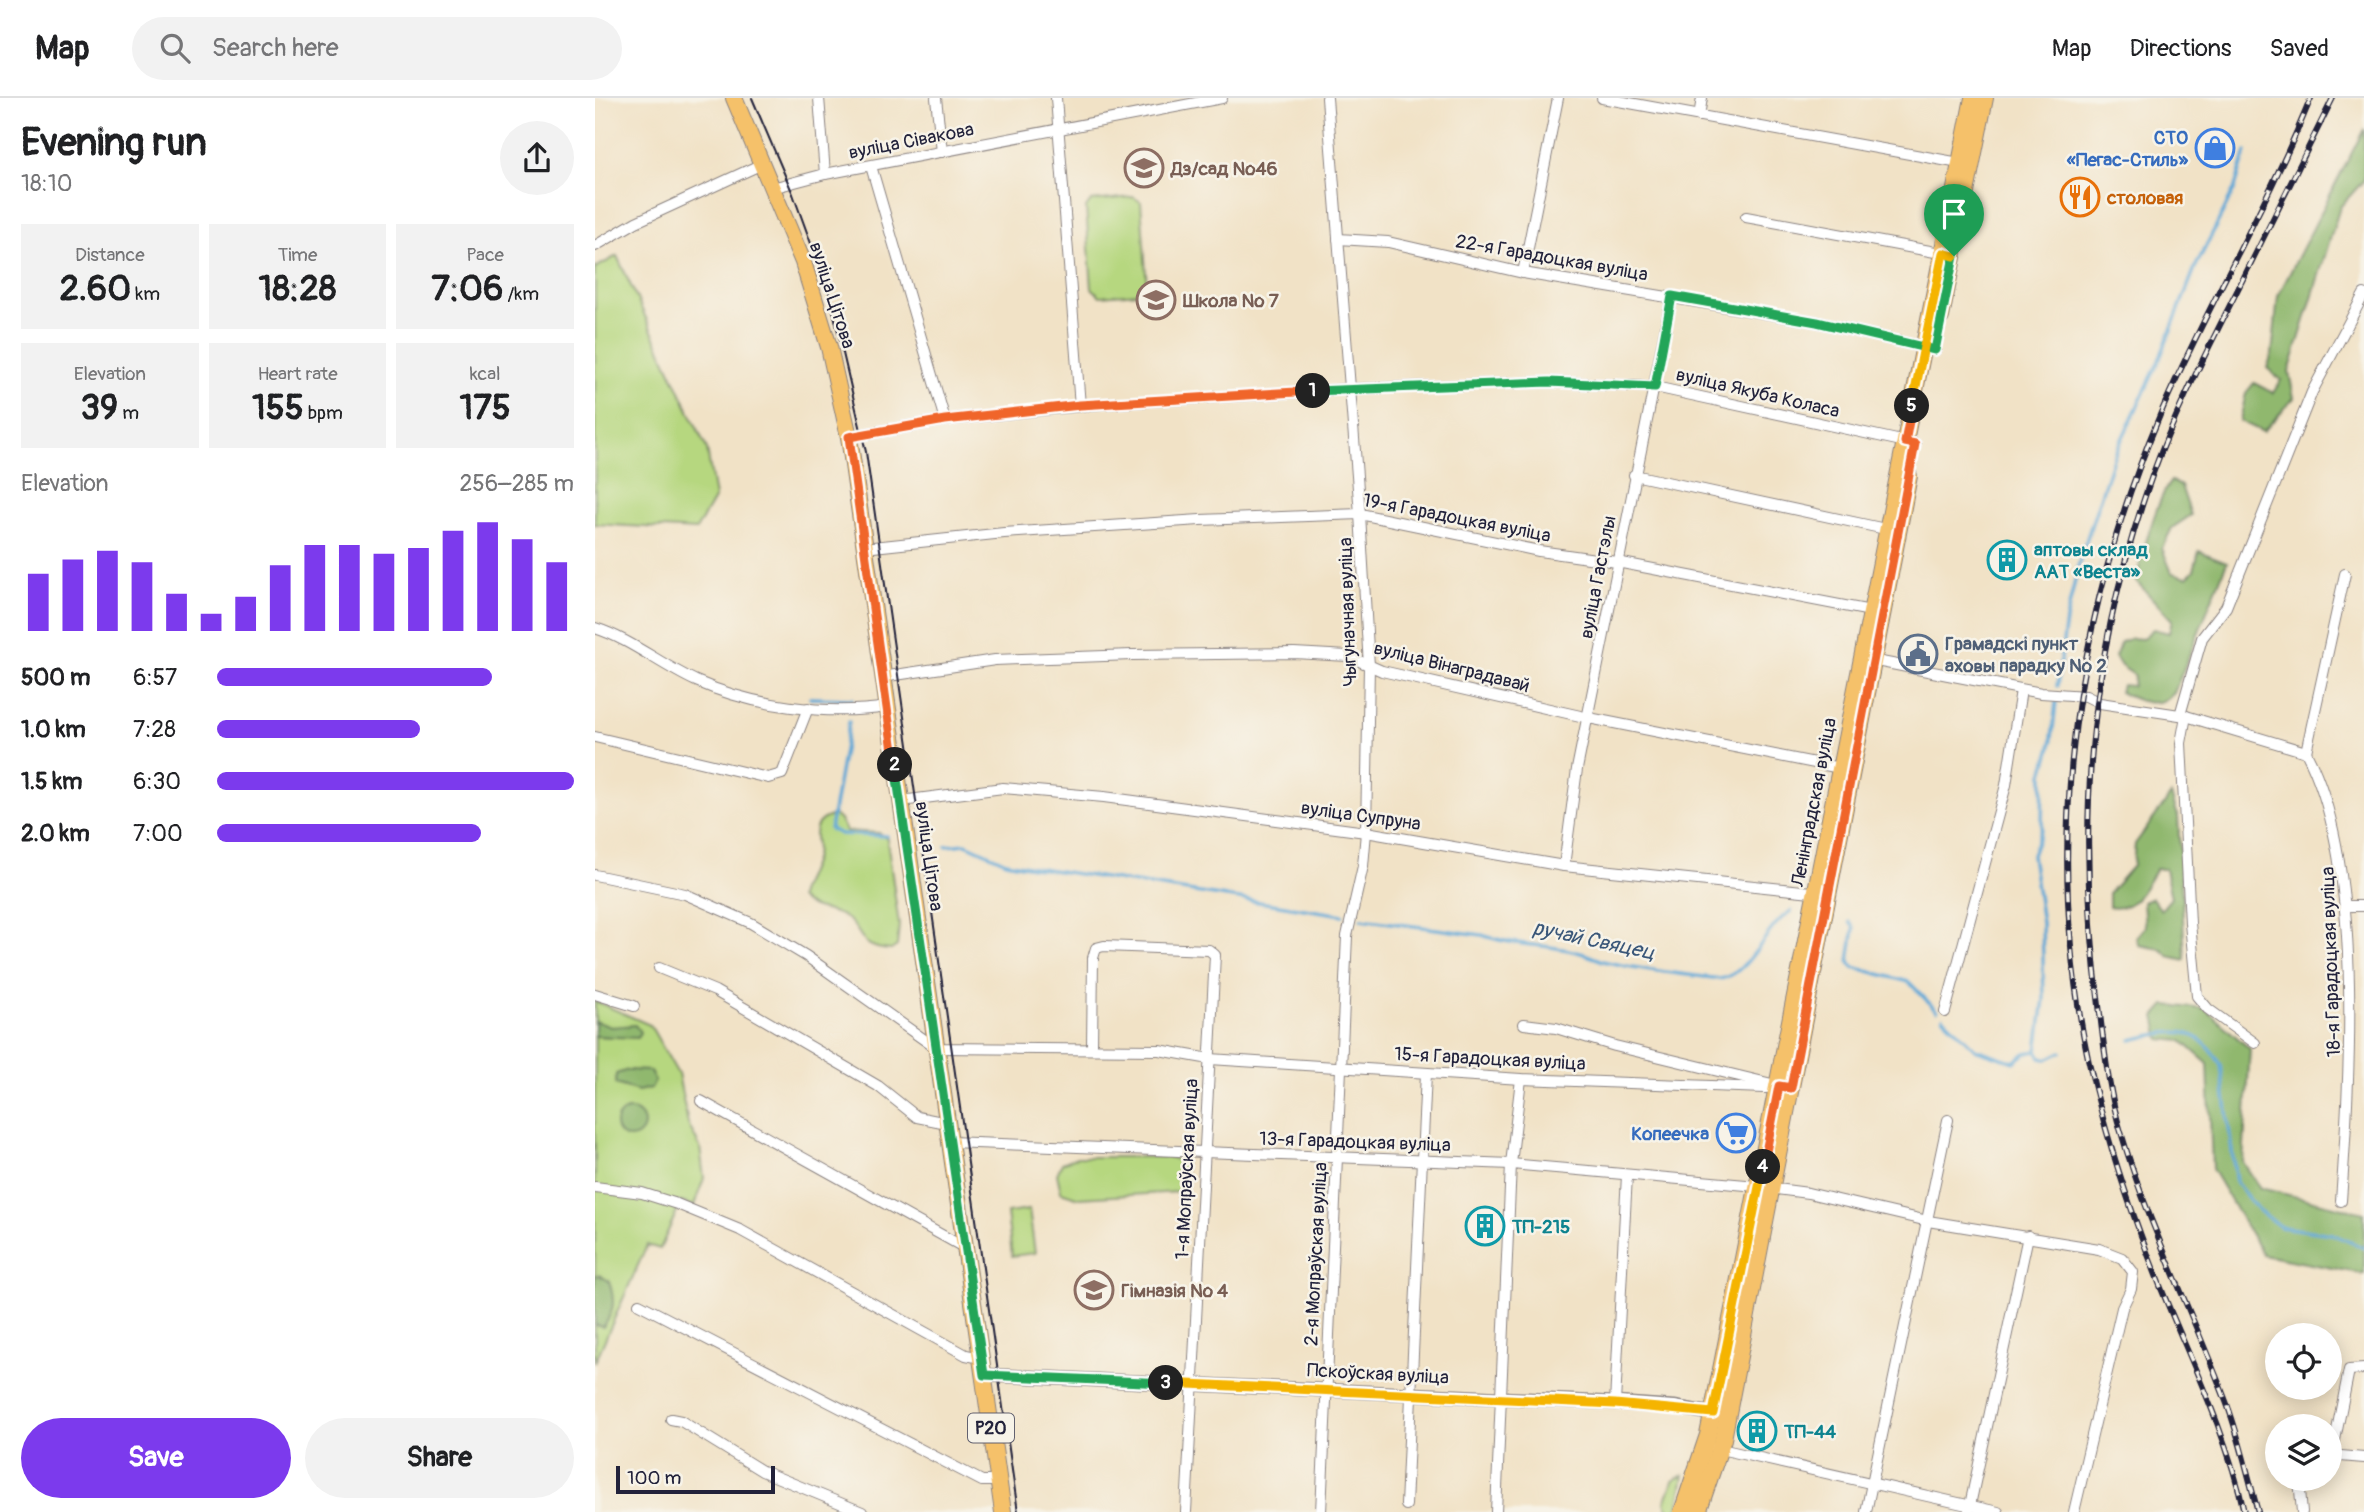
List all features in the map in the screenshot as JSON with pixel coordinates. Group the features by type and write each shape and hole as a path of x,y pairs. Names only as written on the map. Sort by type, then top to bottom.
{"main road":[{"name":"вуліца Цітова","path":"734,98 813,291 829,347 849,437 1003,1512"},
{"name":"Ленінградская вуліца","path":"1967,164 1973,98"},
{"name":"Ленінградская вуліца","path":"1697,1512 1720,1415 1948,254 1967,164 1985,98"},
{"name":"Ленінградская вуліца","path":"1682,1512 1713,1448"}],"street":[{"path":"819,98 825,174"},
{"path":"936,98 942,152"},
{"path":"1056,98 1080,405"},
{"name":"вуліца Сівакова","path":"772,188 825,174 1222,98"},
{"name":"Чыгуначная вуліца","path":"1327,98 1360,514 1369,666 1366,832"},
{"path":"1523,273 1558,98"},
{"path":"1602,98 1967,164"},
{"path":"1699,116 1702,98"},
{"path":"595,246 636,222 762,164"},
{"path":"871,166 945,420"},
{"path":"1746,217 1948,254"},
{"name":"22-я Гарадоцкая вуліца","path":"1338,239 1388,243 1523,273 1817,322 1929,349"},
{"path":"2255,1043 2208,1009 2197,996 2189,923 2181,743 2183,716 2201,638 2226,607 2306,405 2364,294"},
{"name":"вуліца Гастэлы","path":"1564,866 1577,769 1672,296"},
{"name":"вуліца Якуба Коласа","path":"849,437 945,420 1080,405 1350,388 1549,382 1655,387 1910,443"},
{"path":"1634,475 1893,530"},
{"name":"19-я Гарадоцкая вуліца","path":"864,548 1004,533 1200,520 1360,514 1539,551 1618,562 1878,612"},
{"path":"1869,660 2021,690 2086,696 2100,703 2183,716 2305,752 2345,574"},
{"path":"595,628 696,681 754,700 808,708 887,707"},
{"name":"вуліца Вінаградавай","path":"883,677 995,660 1294,653 1348,656 1369,666 1589,718 1847,770"},
{"path":"1945,1012 2006,785 2021,690"},
{"path":"595,737 768,778 782,774 808,708"},
{"name":"18-я Гарадоцкая вуліца","path":"2305,752 2325,792 2343,851 2349,906 2351,1063 2341,1201"},
{"name":"вуліца Супруна","path":"901,801 1003,788 1104,797 1366,832 1564,866 1822,894"},
{"name":"2-я Мопраўская вуліца","path":"1321,1512 1347,936 1363,866 1366,832"},
{"path":"595,875 685,894 751,923 806,956 936,1048"},
{"path":"2349,906 2364,906"},
{"name":"1-я Мопраўская вуліца","path":"1092,1047 1093,958 1096,948 1104,946 1209,950 1215,954 1202,1153 1186,1512"},
{"path":"659,968 715,991 878,1086 918,1117 947,1124"},
{"path":"595,994 633,1006"},
{"name":"15-я Гарадоцкая вуліца","path":"1524,1024 1556,1028 1615,1046 1785,1087"},
{"name":"15-я Гарадоцкая вуліца","path":"936,1048 1092,1047 1159,1050 1210,1059 1521,1079 1785,1087"},
{"path":"1406,1505 1426,1073"},
{"path":"1496,1512 1511,1164 1521,1079"},
{"path":"701,1101 965,1248"},
{"path":"1866,1512 1948,1120"},
{"name":"13-я Гарадоцкая вуліца","path":"950,1142 1202,1153 1337,1155 1511,1164 1808,1193 1928,1221 2099,1249 2122,1258 2133,1272 2131,1289 2122,1308 2074,1512"},
{"path":"1615,1404 1627,1175"},
{"path":"595,1187 642,1193 740,1230 966,1355 981,1358"},
{"path":"1969,1509 2028,1236"},
{"path":"639,1304 982,1480 999,1481"},
{"path":"2339,1414 2349,1370 2364,1369"},
{"name":"Пскоўская вуліца","path":"984,1375 1615,1404 1720,1415"},
{"path":"671,1419 681,1421 717,1446 762,1471 862,1512"},
{"path":"1713,1448 1969,1509 1998,1512"},
{"path":"2342,1456 2364,1458"},
{"path":"2300,1491 2302,1512"}],"green space":[{"path":"2364,129 2364,180 2340,207 2289,372 2294,398 2263,432 2240,421 2246,393 2254,383 2273,393 2281,380 2267,368 2272,354 2278,296"},
{"path":"1133,197 1141,202 1147,288 1139,293 1100,296 1092,288 1086,208 1091,201"},
{"path":"617,256 707,449 715,497 696,530 595,524 595,268"},
{"path":"2171,481 2181,486 2191,515 2172,528 2162,548 2172,573 2187,577 2194,570 2199,551 2227,562 2174,693 2154,703 2120,692 2122,685 2133,686 2134,675 2121,666 2115,657 2121,642 2132,638 2142,639 2153,629 2169,633 2172,620 2136,581 2155,514"},
{"path":"2171,795 2178,816 2185,960 2169,956 2161,949 2139,945 2136,937 2145,927 2143,902 2152,898 2161,910 2171,898 2165,869 2156,869 2132,902 2118,908 2109,907 2109,893 2133,866 2135,844"},
{"path":"834,815 846,831 879,833 887,839 899,925 897,946 891,950 865,942 851,922 844,917 809,906 799,898 815,856 817,825"},
{"path":"595,1001 650,1025 678,1074 688,1124 700,1147 704,1178 694,1206 681,1202 660,1249 647,1245 595,1362"},
{"path":"2165,1005 2205,1009 2250,1049 2243,1162 2260,1188 2364,1213 2364,1274 2263,1255 2212,1169 2208,1064 2182,1041 2160,1039 2155,1016"},
{"path":"595,1021 611,1027 635,1025 640,1032 637,1038 595,1036"},
{"path":"628,1070 650,1071 655,1081 651,1088 638,1091 615,1084 616,1074"},
{"path":"630,1110 640,1114 644,1124 640,1134 630,1138 620,1134 616,1124 620,1114"},
{"path":"1077,1157 1169,1157 1184,1162 1187,1184 1179,1192 1079,1198 1061,1192 1057,1174 1062,1163"},
{"path":"1029,1210 1035,1253 1012,1256 1007,1213"},
{"path":"599,1275 609,1281 613,1299 612,1310 603,1327 595,1325 595,1276"},
{"path":"1684,1475 1678,1509 1670,1512 1665,1503 1673,1481"}],"waterway":[{"path":"2057,686 2066,620 2079,563 2113,458 2158,363 2195,268 2234,190 2246,152"},
{"path":"810,698 852,699"},
{"path":"2037,1051 2044,999 2042,923 2032,855 2042,828 2043,774 2051,747 2056,702"},
{"name":"ручай Свяцец","path":"849,722 830,829 840,834 887,836"},
{"name":"ручай Свяцец","path":"946,846 966,844 1006,862 1033,867 1343,915"},
{"name":"ручай Свяцец","path":"1361,919 1482,935 1565,949 1631,967 1720,979 1741,968 1773,927 1791,911"},
{"name":"ручай Свяцец","path":"1850,922 1854,928 1849,961 1853,967 1909,982 1937,1011"},
{"name":"ручай Свяцец","path":"1943,1017 1975,1049 2014,1062 2026,1053 2037,1051 2041,1058 2047,1059 2061,1052"},
{"name":"ручай Свяцец","path":"2131,1040 2172,1032 2193,1035 2202,1041 2221,1065 2236,1183 2258,1210 2281,1227 2332,1234 2364,1248"}],"tram line":[{"path":"752,98 793,194 829,293 866,452 1018,1512"}],"railway":[{"path":"2244,1512 2228,1454 2144,1244 2101,1111 2081,1024 2070,936 2067,847 2072,759 2084,670 2103,583 2128,498 2178,375 2275,178 2311,98"},
{"path":"2258,1512 2227,1404 2144,1201 2110,1088 2092,944 2089,809 2093,742 2113,610 2130,543 2152,476 2190,386 2333,98"}],"place":[{"name":"СТО «Пегас-Стиль»","path":"2215,148"},
{"name":"Дз/сад №46","path":"1144,168"},
{"name":"столовая","path":"2080,197"},
{"name":"Школа № 7","path":"1156,300"},
{"name":"аптовы склад ААТ «Веста»","path":"2007,560"},
{"name":"Грамадскі пункт аховы парадку № 2","path":"1918,654"},
{"name":"Копеечка","path":"1736,1133"},
{"name":"ТП-215","path":"1485,1226"},
{"name":"Гімназія № 4","path":"1094,1290"},
{"name":"ТП-44","path":"1757,1431"}],"route":[{"path":"1954,256 1935,350 1924,347 1907,344 1817,322 1672,296 1655,387 1549,382 1350,388 1102,404 945,420 849,437 984,1375 1674,1407 1713,1413 1779,1086 1791,1088 1915,444 1905,442 1924,347 1943,253 1954,256"}]}
